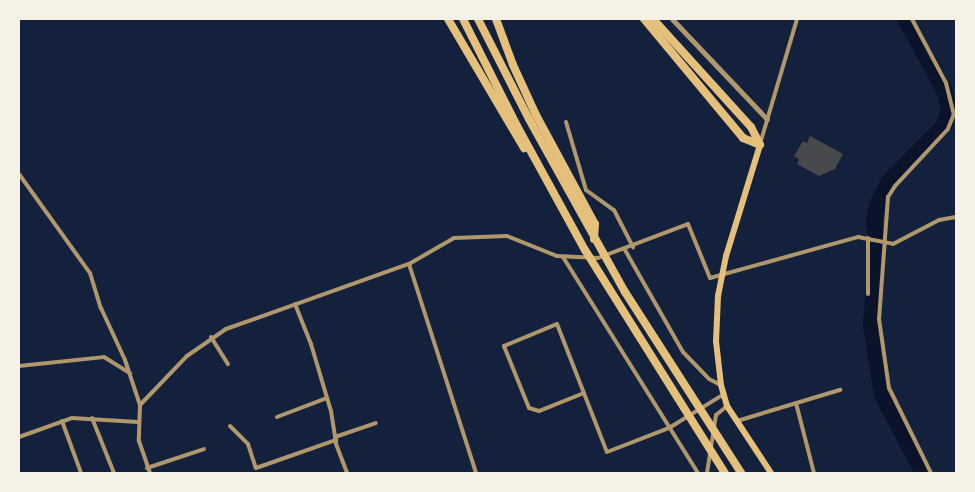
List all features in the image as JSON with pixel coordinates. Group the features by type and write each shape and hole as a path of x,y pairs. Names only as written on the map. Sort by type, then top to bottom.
{"highway":[{"path":"448,19 514,128"},
{"path":"463,19 523,148 530,151 644,349 725,473"},
{"path":"478,19 529,119 594,239 660,350 741,473"},
{"path":"496,19 513,66 536,115 595,224 594,239"},
{"path":"644,19 742,138 760,145"},
{"path":"653,19 751,127 760,145"}],"main road":[{"path":"760,145 722,275 716,341 721,385 727,406 772,473"}],"street":[{"path":"672,19 767,119"},
{"path":"760,145 797,19"},
{"path":"912,19 946,82 953,100 954,114 948,129 895,186 888,197 883,244 879,319 886,374 895,404 931,473"},
{"path":"566,122 586,190 614,210 633,247"},
{"path":"19,174 90,273 100,308 130,373 140,405 138,422 139,441 148,471 204,449"},
{"path":"140,405 187,356 211,337 295,304 409,264 441,244 467,237 507,236 563,257 598,258 626,250 688,224 710,278 851,238 870,239 883,244 904,240 939,220 956,217"},
{"path":"868,294 870,239"},
{"path":"626,250 683,352 708,379 721,385"},
{"path":"563,257 668,428 698,473"},
{"path":"409,264 476,473"},
{"path":"295,304 327,398 335,438 347,473"},
{"path":"584,393 539,411 529,408 504,346 557,324 584,393 607,452 668,428 724,394"},
{"path":"211,337 228,364"},
{"path":"19,366 104,357 130,373"},
{"path":"736,421 840,390"},
{"path":"277,417 327,398"},
{"path":"796,403 814,473"},
{"path":"707,473 716,415 727,406"},
{"path":"19,437 62,421 92,418 138,422"},
{"path":"92,418 114,473"},
{"path":"62,421 80,473"},
{"path":"230,426 248,444 256,468 376,423"}],"building":[{"path":"810,136 843,154 835,169 819,176 797,164 799,159 794,156 803,141 807,143"}],"waterway":[{"path":"905,19 944,90 949,108 945,124 890,180 877,205 874,222 877,248 871,325 882,395 923,473"}]}
